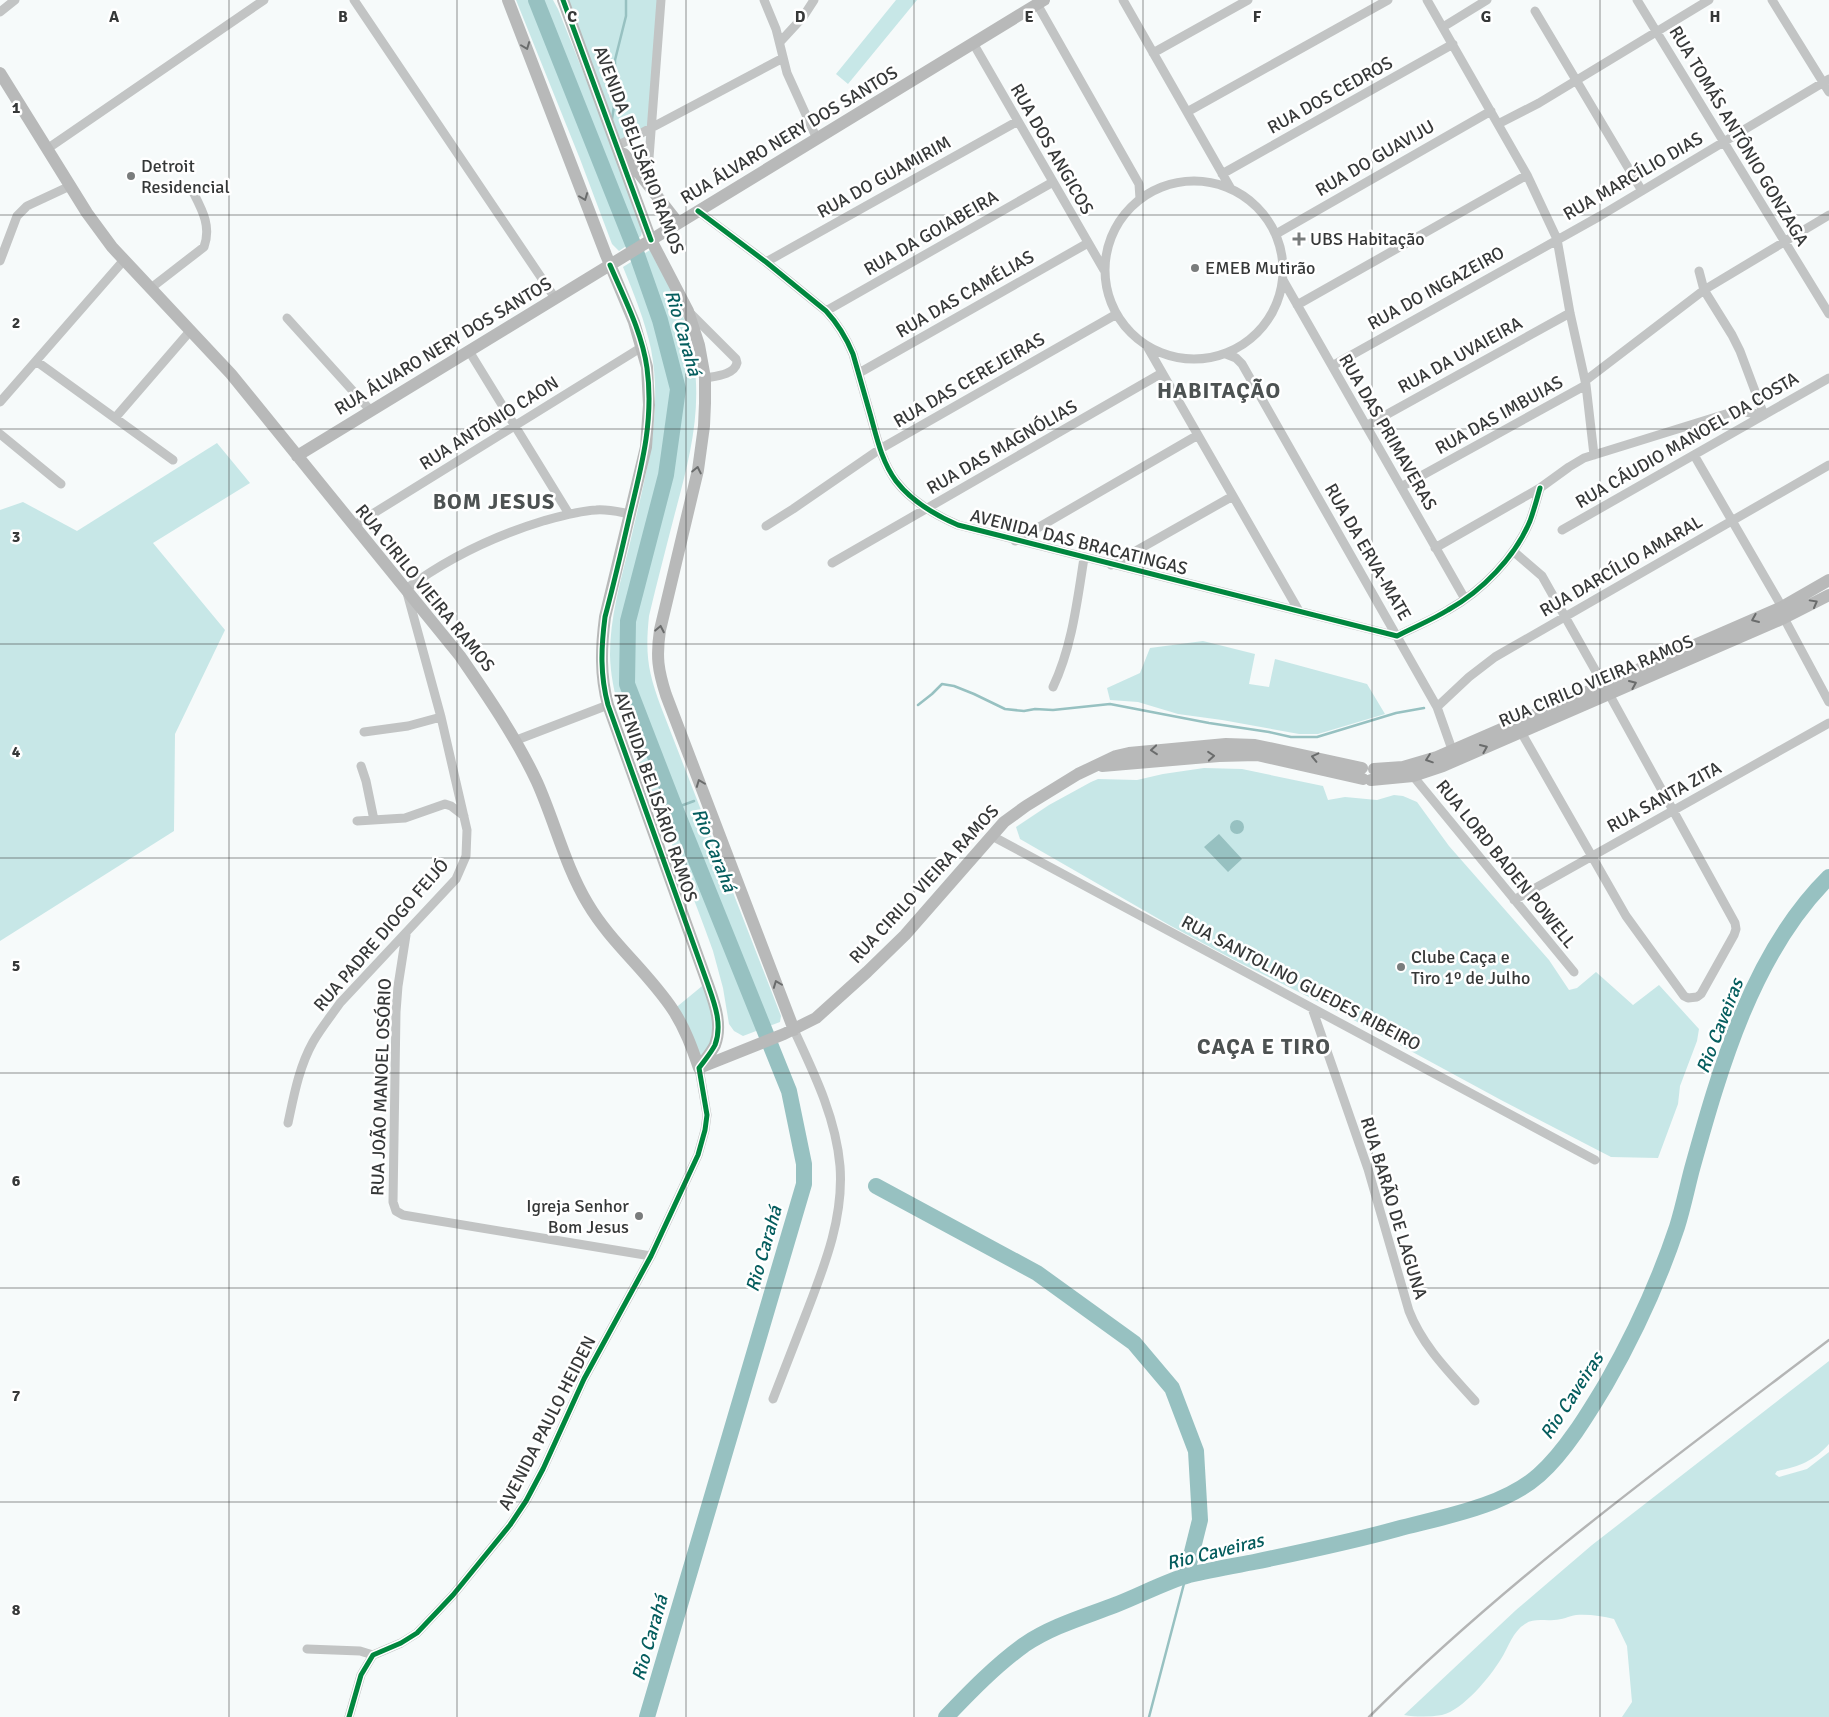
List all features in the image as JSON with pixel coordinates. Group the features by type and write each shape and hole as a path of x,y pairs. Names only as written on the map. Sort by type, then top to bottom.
{"main road":[{"name":"AVENIDA BELISÁRIO RAMOS","path":"508,0 610,265 634,322 642,347 648,385 649,425 643,463 605,618 601,665 608,705 708,982 717,1014 717,1038 714,1047 699,1068"},
{"name":"AVENIDA BELISÁRIO RAMOS","path":"563,0 617,146 649,241 688,312 699,345 705,378 702,446 660,630 657,651 659,672 789,1032"},
{"name":"RUA ÁLVARO NERY DOS SANTOS","path":"297,456 1041,2"},
{"name":"RUA CIRILO VIEIRA RAMOS","path":"0,73 98,229 124,260 231,374 460,656 536,779 574,875 588,903 611,935 673,1010 691,1044 699,1068 805,1025 823,1012 886,954 923,915 1004,822 1026,806 1092,766 1251,755 1368,774 1413,776 1454,755 1829,595"},
{"path":"617,146 678,223"},
{"name":"RUA CIRILO VIEIRA RAMOS","path":"1783,613 1829,580"},
{"name":"RUA CIRILO VIEIRA RAMOS","path":"1368,774 1454,755 1521,732 1606,689"}],"street":[{"path":"0,12 15,0"},
{"path":"47,149 264,0"},
{"path":"354,0 555,298"},
{"path":"647,184 661,0"},
{"path":"764,0 780,42 783,58 792,84 817,138"},
{"path":"780,42 803,17 814,0"},
{"path":"1123,0 1231,189"},
{"path":"1153,53 1248,0"},
{"path":"1187,112 1388,0"},
{"path":"1428,0 1527,175 1557,239 1585,383 1594,455"},
{"path":"1443,27 1488,0"},
{"name":"RUA TOMÁS ANTÔNIO GONZAGA","path":"1637,0 1829,314"},
{"path":"1498,124 1532,107 1709,0"},
{"path":"1772,0 1826,81 1829,92"},
{"path":"1041,2 1139,184 1140,199"},
{"path":"1535,11 1642,191"},
{"name":"RUA DOS ANGICOS","path":"973,43 1104,271"},
{"name":"RUA DOS CEDROS","path":"1222,174 1453,44"},
{"path":"617,146 783,58"},
{"name":"RUA MARCÍLIO DIAS","path":"1557,239 1642,191 1826,81"},
{"name":"RUA DO GUAVIJU","path":"1276,234 1491,111"},
{"name":"RUA DO GUAMIRIM","path":"766,262 1018,121"},
{"path":"1297,305 1527,175"},
{"path":"1200,181 1231,189 1257,207 1268,220 1276,234 1282,256 1283,280 1276,306 1262,328 1242,346 1226,354 1202,359 1178,359 1163,355 1135,339 1115,315 1107,294 1104,271 1105,254 1110,238 1118,223 1140,199 1153,191 1168,185 1200,181"},
{"name":"RUA DA GOIABEIRA","path":"826,311 1053,182"},
{"path":"1139,184 1153,191"},
{"path":"0,261 17,216 21,211 27,206 70,186"},
{"path":"151,288 204,247 208,237 208,226 191,188"},
{"name":"AVENIDA DAS BRACATINGAS","path":"698,211 766,262 826,311 834,320 848,341 880,449 887,465 897,482 926,509 958,525 1015,541 1396,636"},
{"name":"RUA DAS IMBUIAS","path":"1401,487 1585,383 1704,290 1829,215"},
{"name":"RUA DO INGAZEIRO","path":"1332,366 1557,239"},
{"name":"RUA DAS CAMÉLIAS","path":"859,373 1088,243"},
{"path":"0,402 124,260"},
{"path":"1435,548 1540,488 1576,462 1729,413 1740,412 1764,415 1748,370 1732,334 1704,290 1699,271"},
{"name":"RUA DAS PRIMAVERAS","path":"1283,280 1465,599"},
{"path":"688,312 736,359 737,363 734,370 705,378"},
{"name":"RUA DA UVAIEIRA","path":"1366,426 1570,313"},
{"name":"RUA DAS CEREJEIRAS","path":"766,526 880,449 1115,315"},
{"path":"287,318 371,411"},
{"path":"115,418 191,330"},
{"name":"RUA DA ERVA-MATE","path":"1242,346 1240,356 1242,364 1437,707 1454,755"},
{"name":"RUA ANTÔNIO CAON","path":"353,526 642,347"},
{"path":"1148,348 1299,611"},
{"path":"469,351 570,514"},
{"name":"RUA DA ERVA-MATE","path":"1226,354 1236,358 1242,364"},
{"path":"36,361 173,460"},
{"name":"RUA DAS MAGNÓLIAS","path":"832,563 1162,373"},
{"name":"RUA CÁUDIO MANOEL DA COSTA","path":"1562,530 1829,378"},
{"path":"0,434 61,484"},
{"path":"1015,541 1198,435"},
{"path":"1694,455 1783,613 1829,702"},
{"name":"RUA DARCÍLIO AMARAL","path":"1437,707 1481,667 1829,465"},
{"path":"1396,636 1448,610 1465,599 1496,571 1513,551 1530,520 1540,488"},
{"path":"1111,565 1233,496"},
{"path":"406,589 429,572 454,558 490,541 529,526 570,514 596,510 613,510 630,514"},
{"path":"1513,551 1542,576 1566,616 1735,923 1734,935 1701,994 1692,999 1684,996 1634,929 1521,732"},
{"path":"1053,688 1064,661 1077,604 1084,558"},
{"name":"RUA PADRE DIOGO FEIJÓ","path":"288,1123 295,1089 312,1043 340,1004 456,879 463,867 466,856 468,843 464,816 441,717 406,589"},
{"path":"514,741 608,705"},
{"path":"364,732 408,726 441,717"},
{"name":"RUA SANTA ZITA","path":"1514,900 1829,724"},
{"path":"361,766 374,820"},
{"name":"RUA LORD BADEN POWELL","path":"1413,776 1574,972"},
{"path":"357,821 405,818 445,804 452,806 464,816"},
{"name":"RUA SANTOLINO GUEDES RIBEIRO","path":"992,836 1595,1160"},
{"name":"RUA JOÃO MANOEL OSÓRIO","path":"406,934 396,1012 393,1202 396,1210 403,1215 651,1256"},
{"name":"RUA BARÃO DE LAGUNA","path":"1312,1008 1368,1168 1409,1312 1415,1327 1431,1352 1475,1401"},
{"name":"AVENIDA BELISÁRIO RAMOS","path":"773,1399 824,1265 838,1214 840,1192 840,1166 829,1116 814,1073 789,1032"},
{"name":"AVENIDA PAULO HEIDEN","path":"373,1655 401,1643 417,1633 429,1622 478,1565 510,1525 526,1501 543,1469 584,1378 651,1256 702,1143 707,1115 699,1068"},
{"path":"308,1649 360,1651 373,1655 361,1675 349,1717"}],"shaded area":[{"path":"516,0 553,0 558,9 605,127 642,231 641,236 619,251 612,244"},
{"path":"563,0 661,0 652,127 617,146"},
{"path":"896,0 917,0 848,84 836,74"},
{"path":"650,250 674,295 685,322 692,347 696,395 695,418 687,465 649,616 647,642 650,673 661,707 781,1016 780,1022 743,1036 734,1031 729,1024 723,988 713,951 622,720 611,672 610,641 614,614 651,449 655,399 649,339 623,267"},
{"path":"217,443 250,483 153,543 225,630 175,734 174,831 0,941 0,510 23,502 77,531"},
{"path":"1203,641 1255,654 1249,684 1269,687 1275,659 1367,684 1385,714 1318,734 1299,734 1178,714 1138,702 1110,700 1107,688 1140,673 1150,648"},
{"name":"Clube Caça e Tiro 1º de Julho","path":"1204,768 1242,769 1323,786 1328,800 1345,797 1377,800 1394,795 1403,796 1417,802 1449,846 1549,960 1569,990 1577,988 1596,972 1633,1005 1659,985 1699,1029 1697,1041 1680,1086 1678,1104 1658,1158 1611,1157 1337,1011 1238,962 1171,926 1020,839 1016,827 1049,805 1098,779 1137,780"},
{"path":"1237,820 1242,822 1244,827 1242,832 1237,834 1232,832 1230,827 1232,822"},
{"path":"1219,834 1242,859 1228,872 1204,847"},
{"path":"707,982 718,1027 699,1068 673,1010"},
{"path":"1829,1361 1829,1444 1811,1459 1799,1465 1777,1471 1775,1474 1779,1477 1807,1469 1829,1452 1829,1717 1622,1717 1632,1702 1627,1646 1614,1619 1586,1615 1528,1622 1514,1635 1490,1675 1459,1707 1442,1715 1404,1715 1516,1610 1592,1545"}],"waterway":[{"name":"Rio Carahá","path":"536,0 635,249 660,320 678,389 666,475 628,621 627,684 789,1091 804,1164 804,1184 647,1717"},
{"path":"612,119 615,100 615,60 626,16 626,0"},
{"path":"918,705 942,684 954,686 1005,709 1024,711 1035,709 1053,710 1110,704 1291,737 1317,737 1396,713 1424,708"},
{"path":"675,808 694,801"},
{"name":"Rio Caveiras","path":"946,1717 1013,1653 1035,1638 1068,1622 1189,1575 1344,1543 1471,1510 1508,1495 1524,1486 1549,1466 1584,1420 1606,1384 1636,1327 1654,1287 1677,1227 1692,1169 1728,1052 1760,976 1779,940 1802,907 1829,877"},
{"path":"876,1186 1037,1273 1134,1343 1172,1388 1196,1451 1200,1520 1186,1576"},
{"path":"1149,1717 1186,1576"}],"railway":[{"path":"1369,1717 1478,1616 1535,1568 1651,1475 1829,1340"}],"cycle path":[{"path":"563,0 651,240"},
{"path":"698,211 766,262 826,311 848,342 853,354 878,442 891,474 902,489 917,502 958,525 1397,636 1436,617 1461,602 1496,572 1524,534 1540,488"},
{"path":"349,1717 361,1675 373,1655 401,1643 417,1633 453,1595 510,1525 526,1501 543,1469 584,1379 651,1256 698,1155 705,1130 707,1115 699,1068 715,1045 718,1029 717,1013 608,705 602,672 605,617 646,442 649,405 645,355 632,315 610,265"}],"place":[{"name":"Detroit Residencial","path":"131,176"},
{"name":"UBS Habitação","path":"1299,239"},
{"name":"EMEB Mutirão","path":"1195,268"},
{"name":"Clube Caça e Tiro 1º de Julho","path":"1401,967"},
{"name":"Igreja Senhor Bom Jesus","path":"639,1216"}],"district":[{"name":"HABITAÇÃO","path":"1219,390"},
{"name":"BOM JESUS","path":"494,501"},
{"name":"CAÇA E TIRO","path":"1264,1046"}]}
